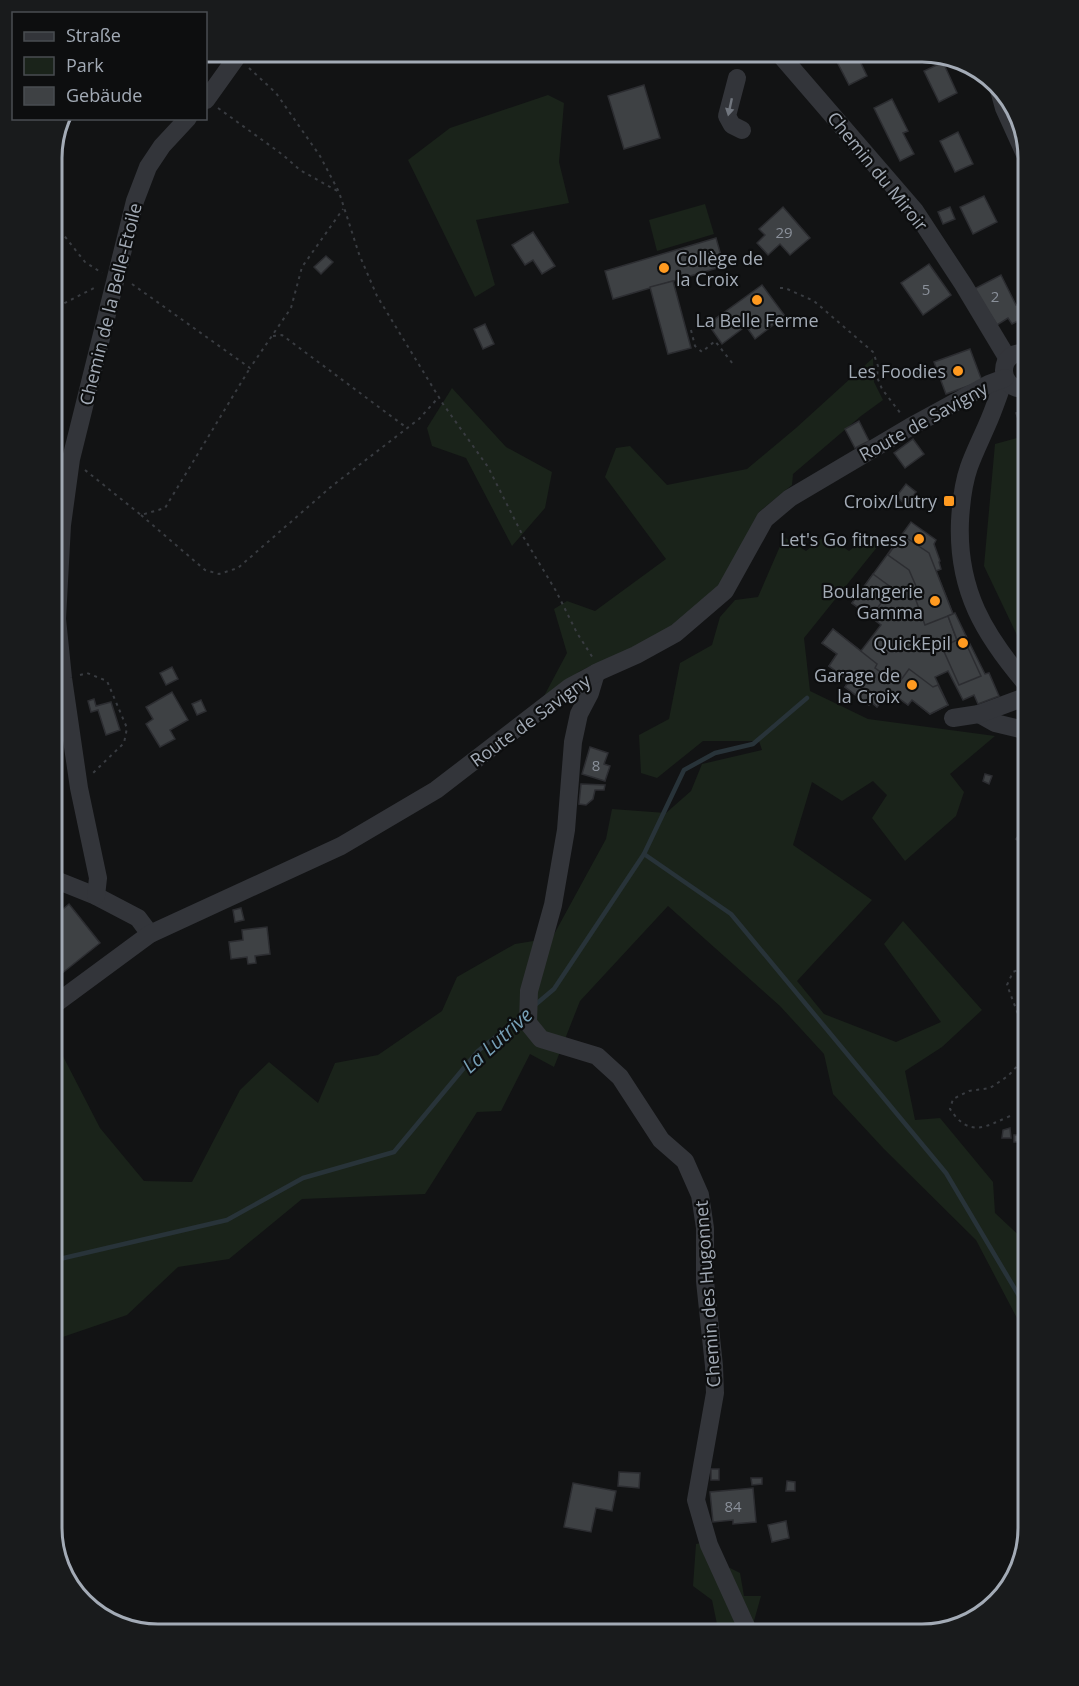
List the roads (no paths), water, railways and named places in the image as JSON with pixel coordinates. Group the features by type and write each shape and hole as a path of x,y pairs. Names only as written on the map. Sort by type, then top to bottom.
{"street":[{"path":"207,99 234,62"},
{"name":"Chemin du Miroir","path":"786,62 915,211 963,284 1018,355"},
{"path":"737,78 728,116 732,125 742,130"},
{"name":"Chemin de la Belle-Etoile","path":"62,525 71,459 135,201 148,167 162,146 186,120"},
{"path":"1018,355 1004,368 1017,385 989,422 969,467 964,486 960,531 961,560 967,590 983,626 1003,657 1018,674"},
{"name":"Route de Savigny","path":"62,998 150,934 341,846 426,796 570,687 676,633 725,591 765,519 790,498 910,427 989,384 1017,385"},
{"name":"Chemin de la Belle-Etoile","path":"62,668 79,788 98,878 96,896"},
{"name":"Chemin des Hugonnet","path":"598,672 579,714 573,742 566,830 553,905 529,991 528,1023 541,1039 597,1056 620,1077 661,1140 685,1161 700,1195 705,1228 705,1281 715,1393 696,1500 709,1545 745,1624"},
{"path":"953,718 979,714 1018,700"},
{"path":"979,714 995,723 1018,729"},
{"path":"62,882 96,896 138,918 150,934"}],"waterway":[{"name":"La Lutrive","path":"535,1005 554,989 644,854 684,770 715,753 753,744 807,698"},
{"path":"644,854 731,914 946,1173 1018,1294"},
{"name":"La Lutrive","path":"62,1258 227,1220 303,1178 394,1152 478,1051 523,1015"}],"place":[{"name":"Collège de la Croix","path":"664,268"},
{"name":"La Belle Ferme","path":"757,300"},
{"name":"Les Foodies","path":"958,371"},
{"name":"Croix/Lutry","path":"949,501"},
{"name":"Let's Go fitness","path":"919,539"},
{"name":"Boulangerie Gamma","path":"935,601"},
{"name":"QuickEpil","path":"963,643"},
{"name":"Garage de la Croix","path":"912,685"}]}
